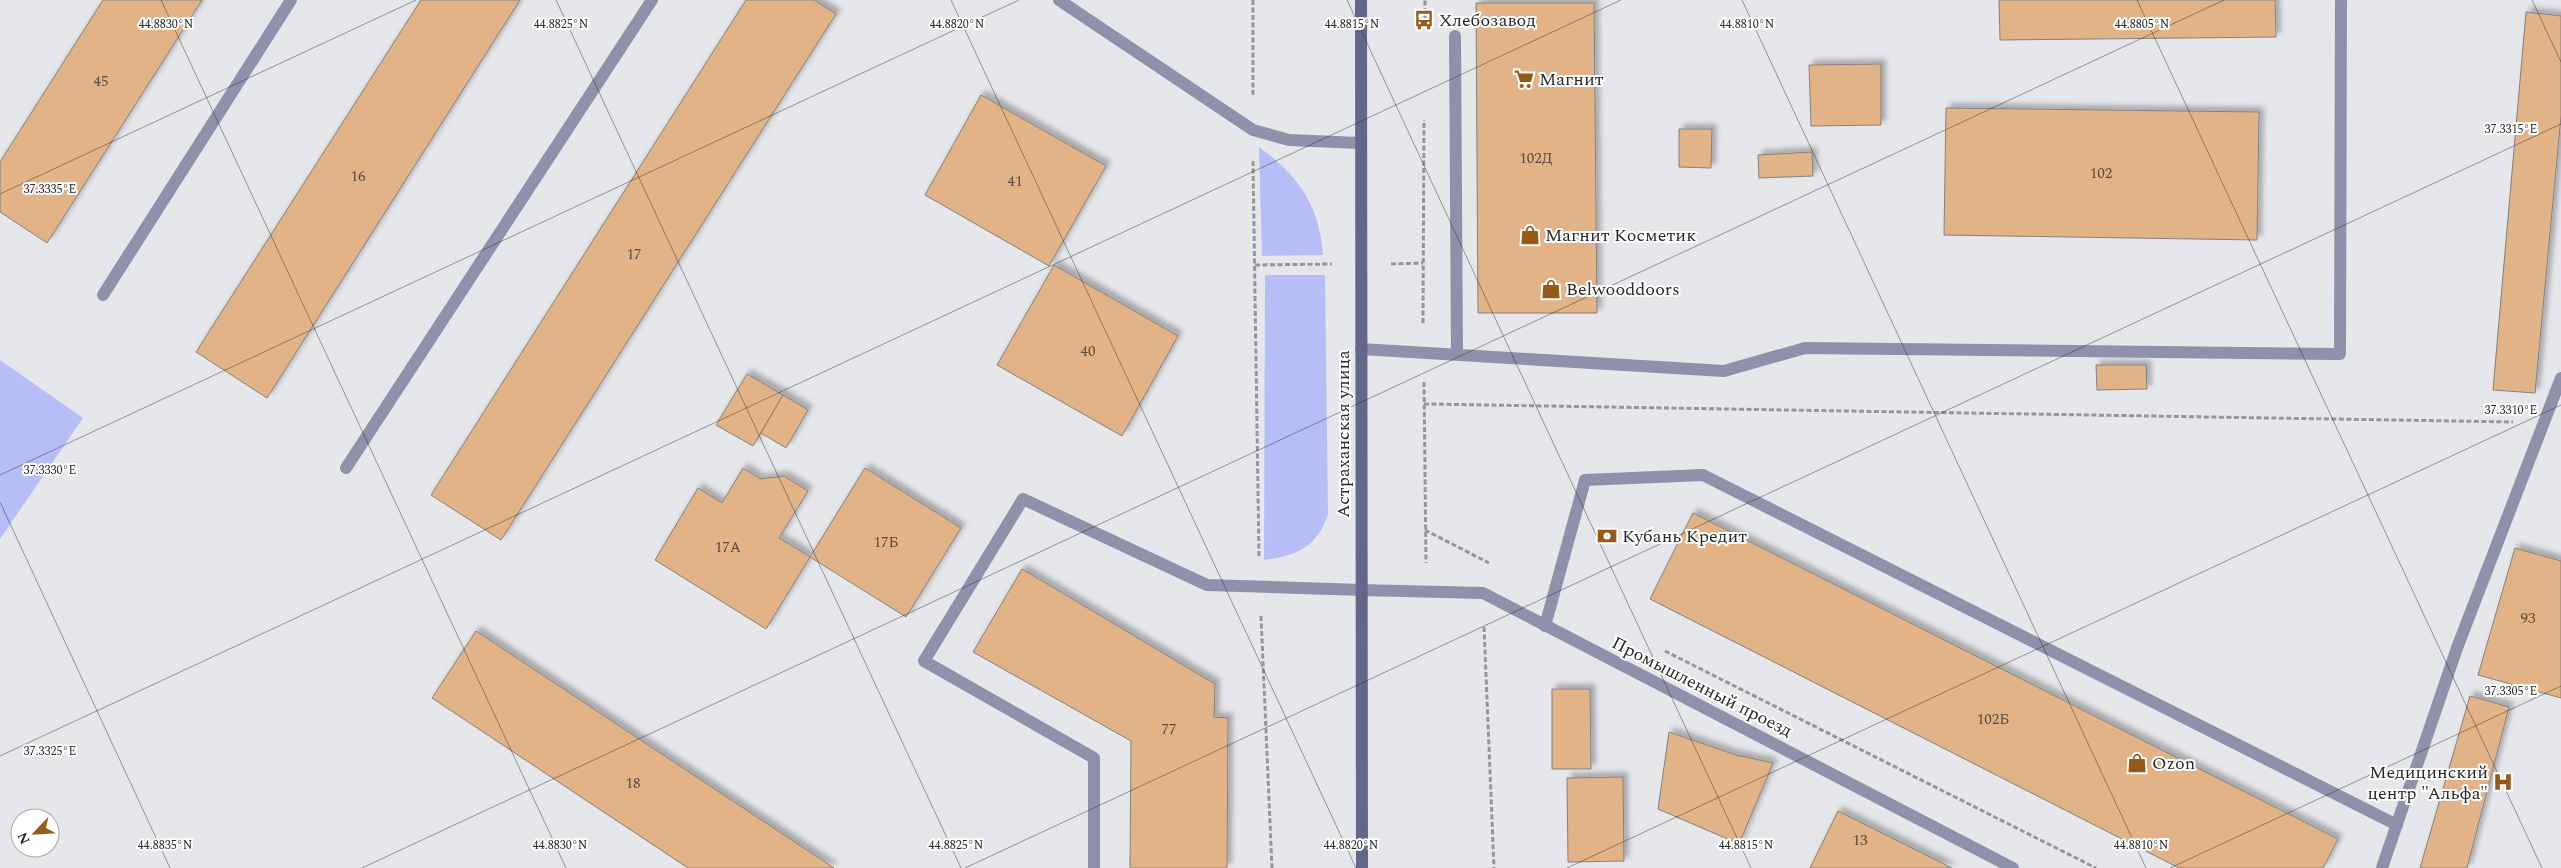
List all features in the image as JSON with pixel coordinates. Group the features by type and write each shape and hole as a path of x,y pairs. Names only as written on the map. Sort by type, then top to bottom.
{"street":[{"path":"102,295 291,0"},
{"path":"346,468 652,0"},
{"path":"1059,0 1253,130 1289,140 1360,144"},
{"name":"Астраханская улица","path":"1362,0 1360,144 1362,868"},
{"path":"1361,349 1724,371 1805,348 2340,354 2341,0"},
{"path":"1455,36 1457,354"},
{"path":"2382,868 2457,648 2561,378"},
{"path":"1545,626 1585,480 1703,475 2397,825"},
{"name":"Промышленный проезд","path":"1094,868 1094,758 924,661 1023,499 1207,585 1483,593 2013,868"}],"path":[{"path":"1253,0 1253,130 1260,586 1272,868"},
{"path":"1425,29 1426,0"},
{"path":"1424,117 1426,592"},
{"path":"1424,404 2544,423"},
{"path":"1425,530 1498,567"},
{"path":"1481,558 1494,868"},
{"path":"1660,649 2096,868"}],"shaded area":[{"path":"1259,147 1285,169 1305,193 1317,221 1323,255 1262,256"},
{"path":"1265,275 1325,275 1328,514 1318,534 1305,548 1287,556 1264,560"},
{"path":"0,360 83,418 0,539"}],"building":[{"path":"103,0 202,0 47,243 0,212 0,162"},
{"path":"421,0 520,0 267,398 196,352"},
{"path":"746,0 814,0 836,14 501,540 431,495"},
{"path":"1999,0 2275,0 2276,37 2000,40"},
{"path":"1476,3 1594,3 1597,313 1478,313"},
{"path":"2526,12 2561,16 2561,116 2535,393 2493,390"},
{"path":"1881,64 1881,125 1811,126 1809,65"},
{"path":"981,95 1106,166 1049,266 925,195"},
{"path":"1946,108 2259,112 2257,240 1944,235"},
{"path":"1679,129 1712,129 1711,168 1679,167"},
{"path":"1812,152 1813,176 1759,178 1758,155"},
{"path":"1054,265 1178,336 1122,436 997,365"},
{"path":"2096,365 2146,365 2147,389 2097,390"},
{"path":"747,374 783,395 753,446 716,425"},
{"path":"783,395 808,410 786,448 761,433"},
{"path":"743,468 760,479 784,476 808,491 779,538 810,557 766,629 655,560 698,488 722,503"},
{"path":"865,468 961,528 906,617 810,557"},
{"path":"1693,513 2338,839 2323,868 2179,868 1650,599"},
{"path":"2515,548 2561,561 2561,698 2478,675"},
{"path":"1022,569 1215,684 1214,717 1228,718 1227,868 1130,868 1131,741 973,652"},
{"path":"476,631 834,868 688,868 432,698"},
{"path":"1552,689 1590,689 1591,769 1552,769"},
{"path":"2470,696 2509,707 2467,868 2420,868"},
{"path":"1669,732 1736,755 1773,763 1739,844 1658,809"},
{"path":"1623,777 1624,861 1568,862 1567,778"},
{"path":"1838,811 1952,868 1810,868"}],"place":[{"name":"Хлебозавод","path":"1424,20"},
{"name":"Магнит","path":"1524,79"},
{"name":"Магнит Косметик","path":"1530,235"},
{"name":"Belwooddoors","path":"1551,289"},
{"name":"Кубань Кредит","path":"1607,536"},
{"name":"Ozon","path":"2137,763"},
{"name":"Медицинский центр \"Альфа\"","path":"2503,782"}]}
